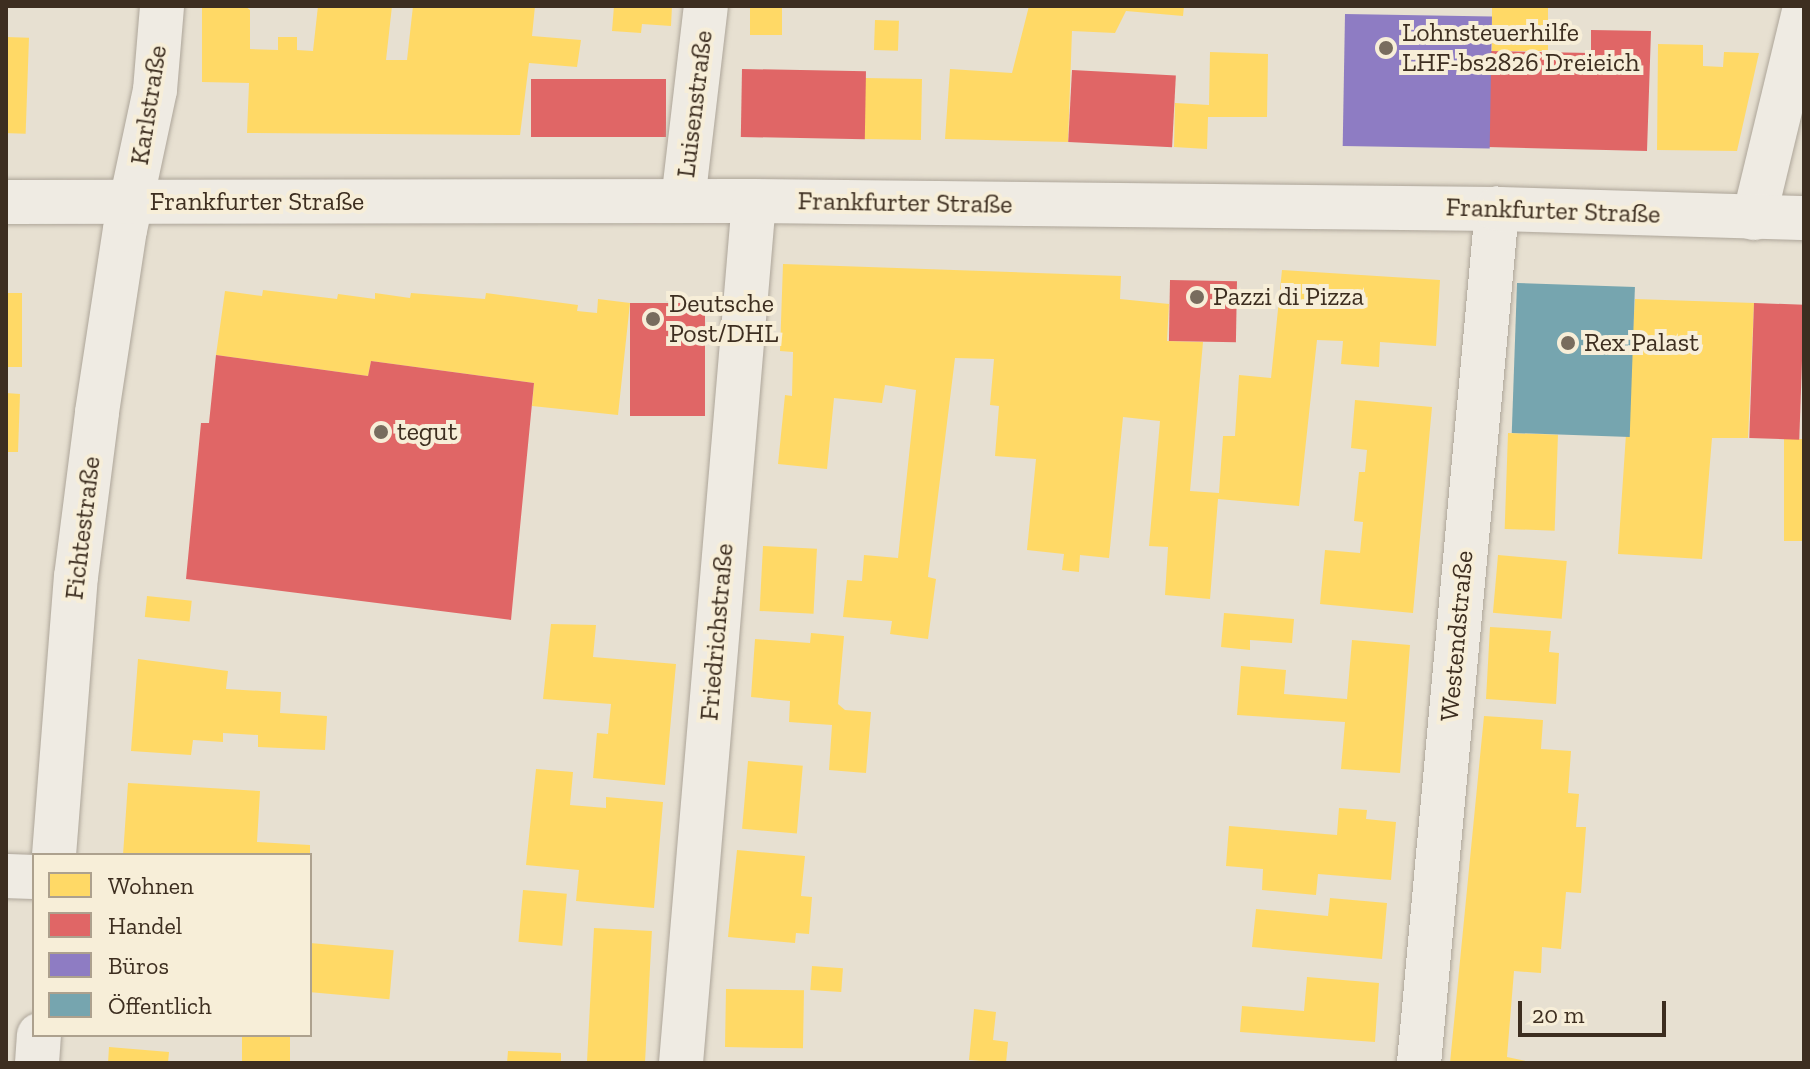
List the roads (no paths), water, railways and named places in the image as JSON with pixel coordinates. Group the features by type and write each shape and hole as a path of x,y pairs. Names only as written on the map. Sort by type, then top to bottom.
{"street":[{"name":"Karlstraße","path":"132,203 155,90 162,6"},
{"name":"Luisenstraße","path":"683,201 706,6"},
{"path":"1754,218 1804,11"},
{"name":"Frankfurter Straße","path":"6,202 754,201 1497,209 1804,218"},
{"name":"Friedrichstraße","path":"681,1063 754,201"},
{"name":"Fichtestraße","path":"54,853 76,577 132,203"},
{"name":"Westendstraße","path":"1419,1063 1497,209"},
{"path":"6,876 32,877"},
{"path":"37,1063 39,1037"}],"place":[{"name":"Lohnsteuerhilfe LHF-bs2826 Dreieich","path":"1386,48"},
{"name":"Pazzi di Pizza","path":"1197,297"},
{"name":"Deutsche Post/DHL","path":"653,319"},
{"name":"Rex Palast","path":"1568,343"},
{"name":"tegut","path":"381,432"}]}
